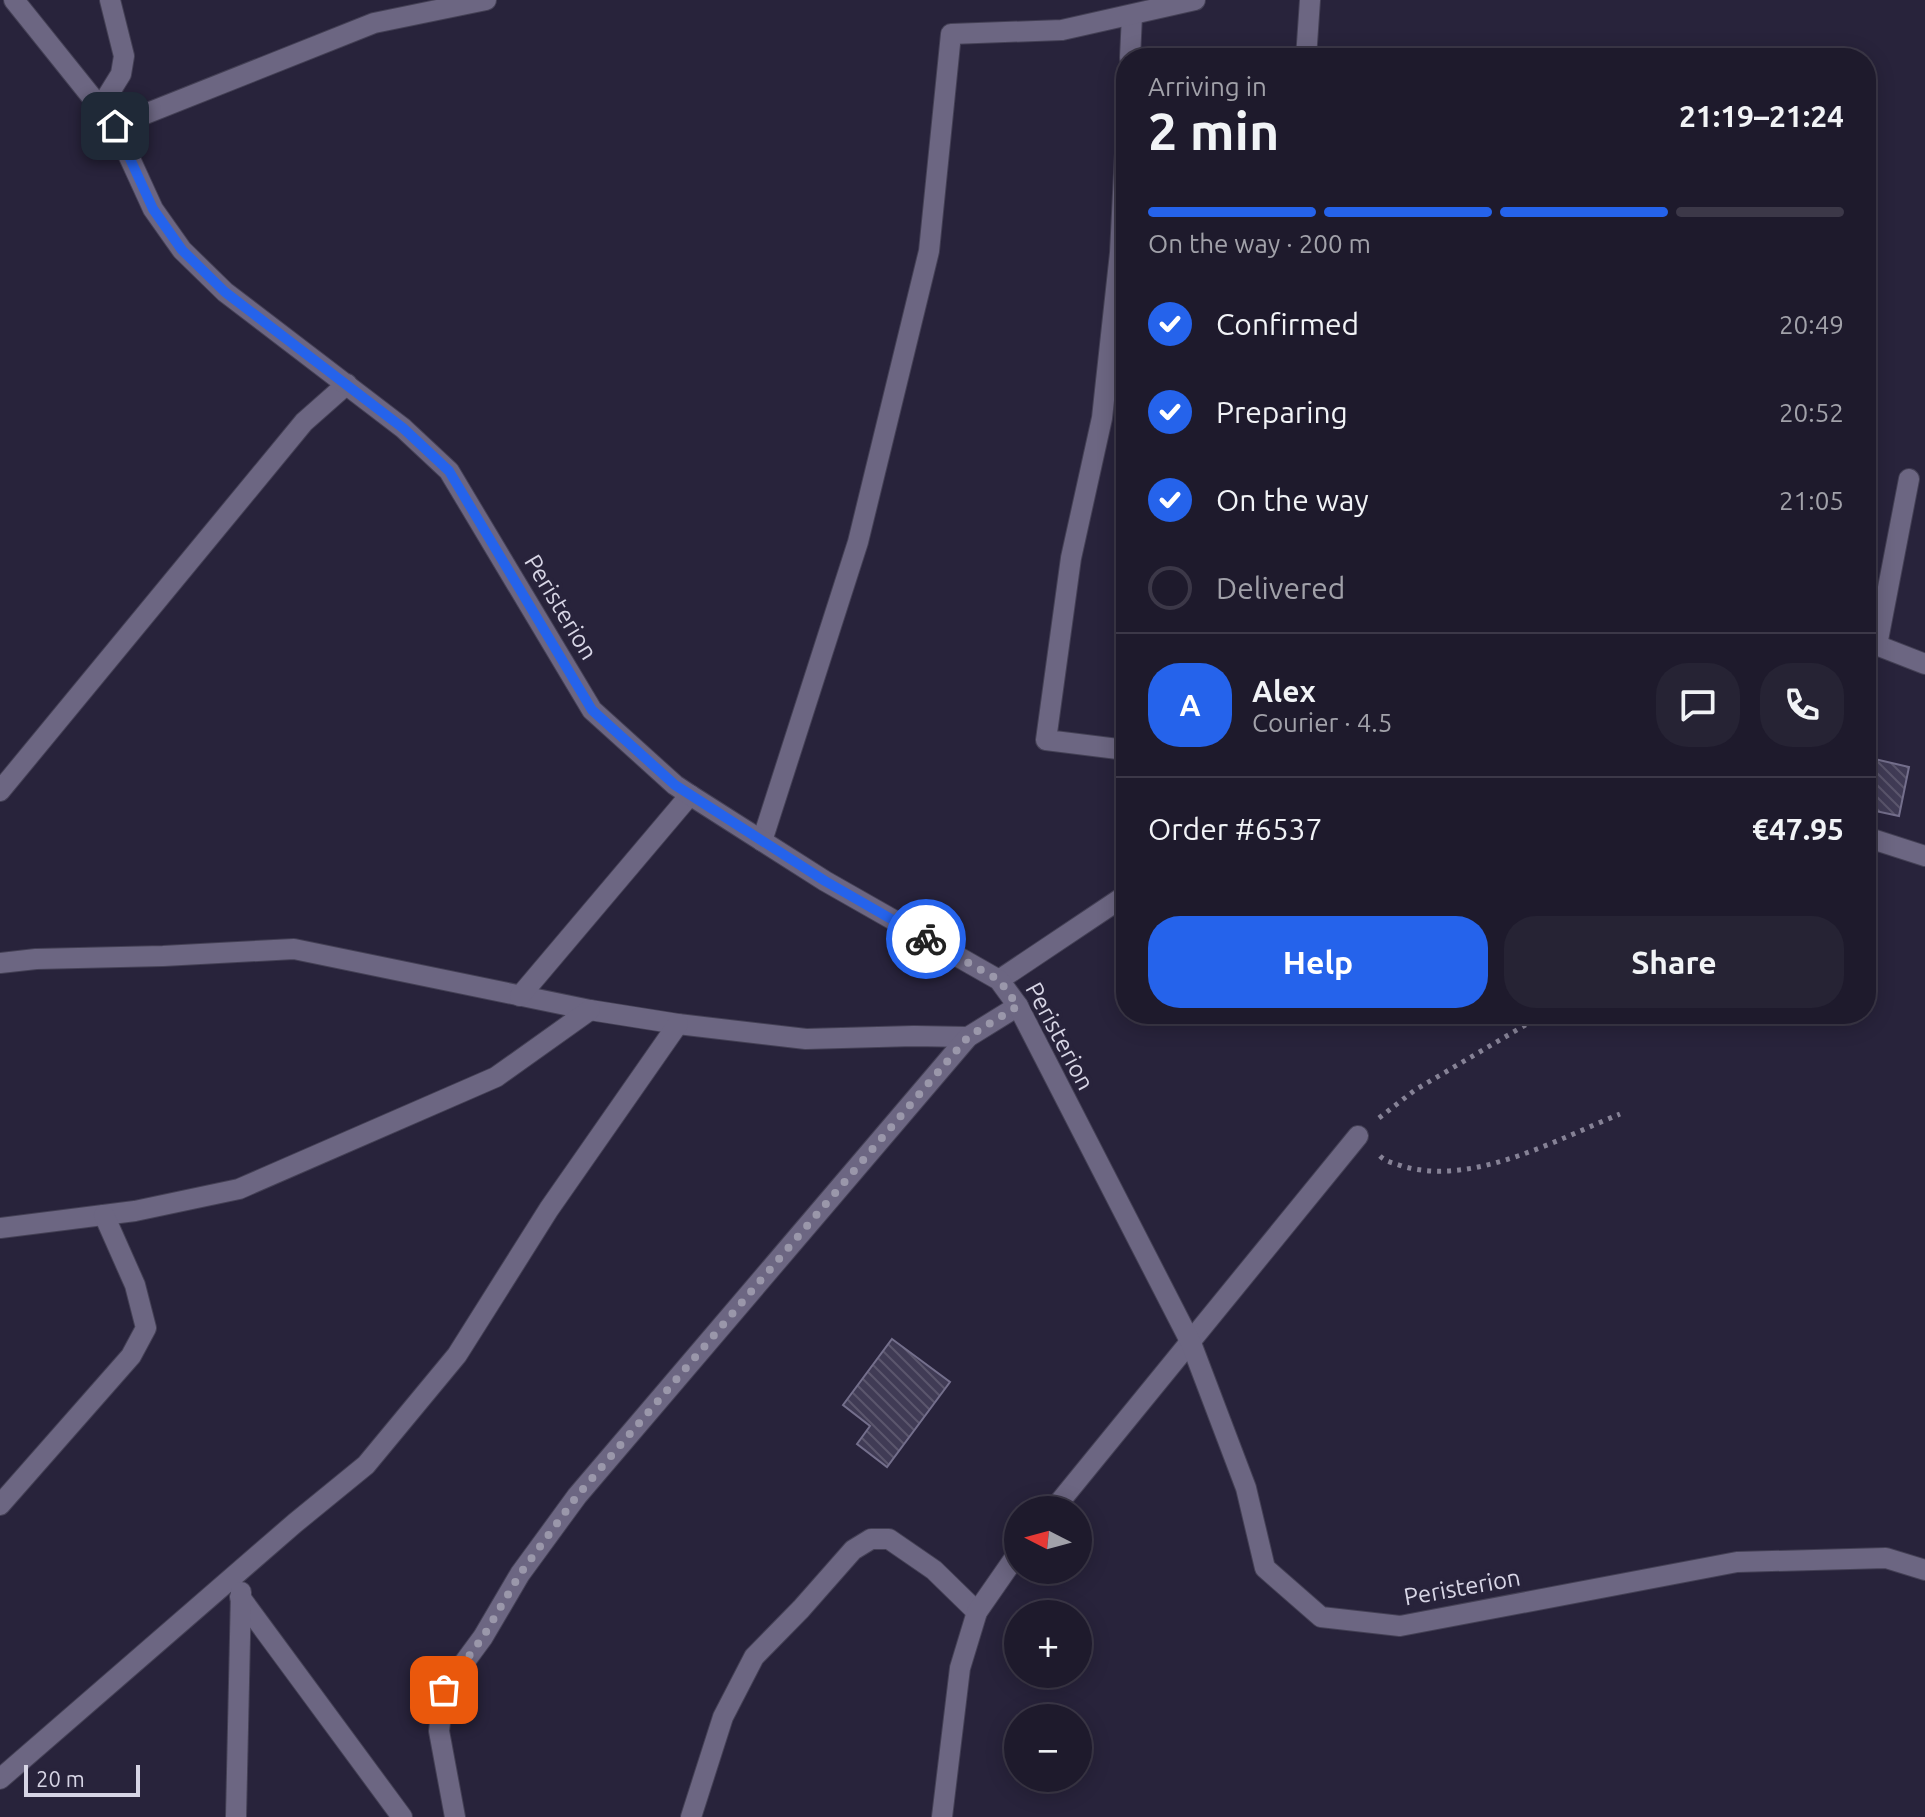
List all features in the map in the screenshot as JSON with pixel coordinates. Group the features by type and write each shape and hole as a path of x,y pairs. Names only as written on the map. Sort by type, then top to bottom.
{"street":[{"name":"Peristerion","path":"14,0 115,126 153,209 182,250 225,292 403,428 449,471 592,710 690,795 825,881 999,980 1018,1006 1191,1343 1246,1488 1265,1568 1321,1617 1400,1626 1737,1562 1886,1558 1925,1570"},
{"path":"100,108 121,74 124,56 110,0"},
{"path":"115,126 374,23 486,0"},
{"path":"762,841 858,542 929,251 951,34 1062,30 1195,0"},
{"path":"1307,48 1310,0"},
{"path":"1130,48 1132,15"},
{"path":"1116,290 1102,418 1071,558 1046,740 1116,749"},
{"path":"0,791 304,422 347,384"},
{"path":"1876,621 1909,479"},
{"path":"1876,645 1925,664"},
{"path":"520,996 690,795"},
{"path":"1876,840 1925,856"},
{"path":"999,980 1116,902"},
{"path":"0,963 294,949 590,1010 678,1024 806,1039 968,1037"},
{"path":"455,1817 439,1731 444,1690 483,1637 520,1574 577,1496 968,1037 1018,1006"},
{"path":"0,1228 135,1211 239,1189 496,1077 590,1010"},
{"path":"0,1779 366,1465 457,1355 549,1209 678,1024"},
{"path":"1065,1496 1358,1136"},
{"path":"0,1505 131,1356 146,1328 135,1285 104,1215"},
{"path":"691,1817 723,1717 754,1657 853,1550 871,1539 889,1539 934,1570 977,1612"},
{"path":"236,1817 240,1597 244,1568"},
{"path":"942,1817 960,1668 977,1612 1004,1573"},
{"path":"240,1597 402,1817"}],"path":[{"path":"1527,1024 1415,1090 1358,1136 1384,1161 1420,1172 1459,1172 1526,1152 1620,1114"}],"building":[{"path":"1876,759 1909,767 1899,816 1876,811"},
{"path":"892,1339 950,1382 887,1467 857,1444 870,1426 843,1405"}],"way so far":[{"path":"444,1690 483,1637 520,1574 577,1496 968,1037 1018,1006 999,980 926,939"}],"route":[{"path":"115,126 153,209 182,250 225,292 403,428 449,471 592,710 675,785 825,881 926,939"}]}
